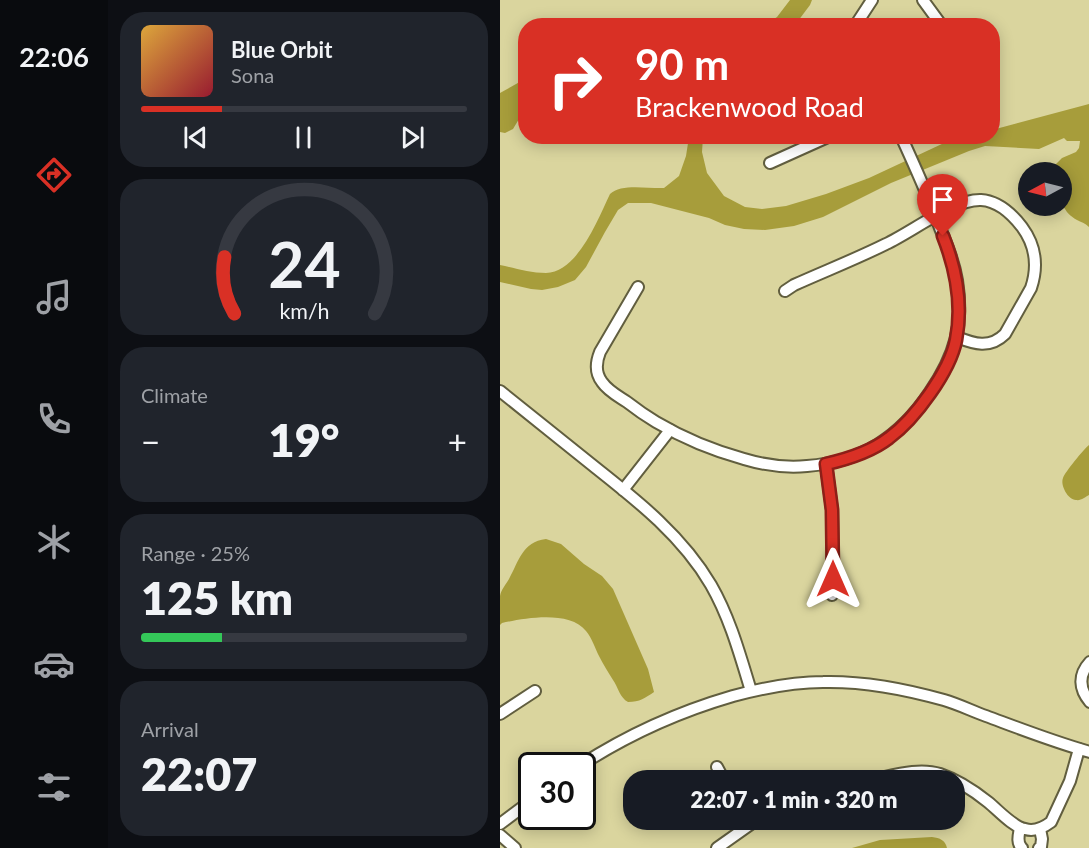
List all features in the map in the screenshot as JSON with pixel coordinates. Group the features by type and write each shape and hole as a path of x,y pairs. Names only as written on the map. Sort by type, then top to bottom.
{"street":[{"path":"860,18 872,0"},
{"path":"923,0 936,18"},
{"path":"770,163 812,144"},
{"path":"638,287 597,358 597,370 606,388 656,422 700,443 744,459 785,467 826,464 855,456 874,447 896,432 919,408 938,381 954,349 957,337 959,302 957,281 950,254 904,144"},
{"path":"785,291 887,244 955,206 968,201 992,202 1002,207 1018,222 1030,239 1035,267 1031,288 1005,334 995,342 982,345 957,337"},
{"path":"500,391 623,490 662,525 696,562 722,607 751,692"},
{"path":"623,490 670,430"},
{"path":"826,464 832,510 832,595"},
{"path":"1090,662 1084,668 1081,682 1084,695 1090,702"},
{"path":"596,756 648,726 688,711 774,686 822,682 864,684 946,701 1084,750 1051,822 1040,829 1020,828 965,785"},
{"path":"500,714 535,691"},
{"path":"500,824 518,810"},
{"path":"1020,828 1018,836 1019,846 1022,848"},
{"path":"1039,848 1042,839 1040,829"},
{"path":"717,848 737,830"},
{"path":"500,835 515,848"}],"shaded area":[{"path":"500,0 1089,0 1089,848 500,848"},
{"path":"790,0 812,0 800,18 776,18"},
{"path":"518,83 518,121 513,129 505,133 500,132 500,93"},
{"path":"1089,104 1089,227 1071,216 1072,162 1058,162 1076,152 1080,141 1067,141 1064,138 1039,149 985,146 969,151 891,183 823,217 794,226 765,230 744,229 651,203 628,203 618,210 586,267 575,280 542,290 500,282 500,265 546,273 568,264 593,230 610,194 628,188 664,188 679,176 688,144 703,144 707,173 724,196 745,207 762,209 786,206 826,194 869,178 942,144 1000,144 1000,128"},
{"path":"1089,445 1089,495 1080,500 1073,499 1068,495 1062,481 1067,471"},
{"path":"546,539 561,544 602,576 613,589 648,669 654,692 645,698 628,702 625,700 602,662 592,640 579,624 569,620 546,617 522,619 500,625 502,589 526,548"},
{"path":"932,837 942,840 947,848 852,848 880,840"}],"route":[{"path":"833,579 832,510 826,464 855,456 890,437 919,408 938,381 954,349 959,316 957,281 943,236"}]}
